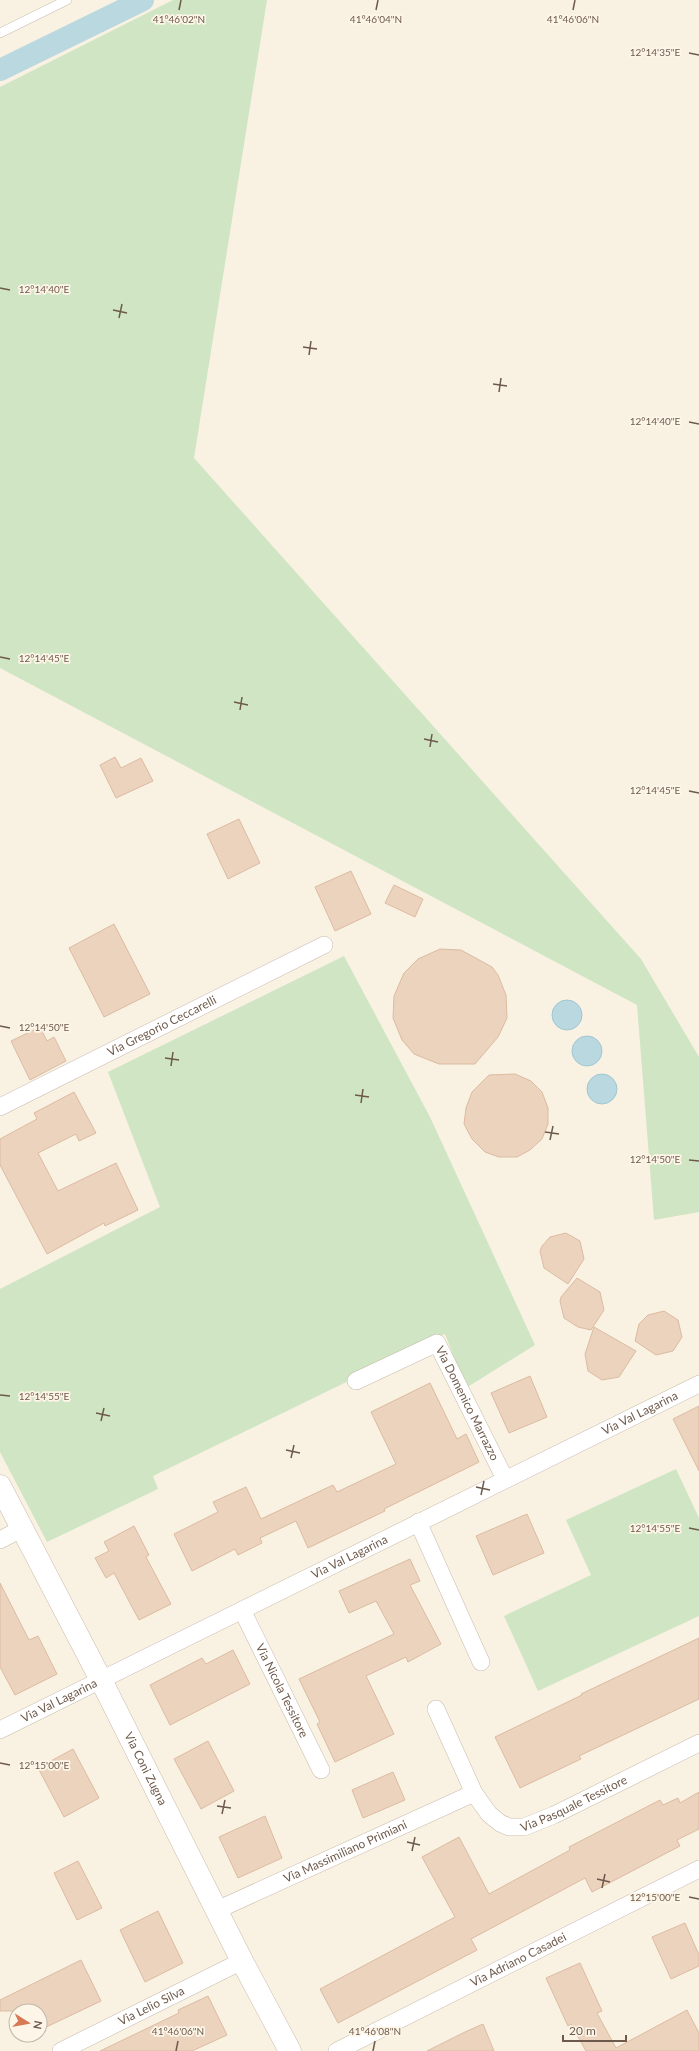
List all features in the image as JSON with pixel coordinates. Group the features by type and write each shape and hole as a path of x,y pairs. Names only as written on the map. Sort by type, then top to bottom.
{"street":[{"name":"Via Gregorio Ceccarelli","path":"0,1107 324,945"},
{"name":"Via Domenico Marrazzo","path":"356,1381 437,1343 505,1479"},
{"name":"Via Val Lagarina","path":"0,1730 699,1384"},
{"name":"Via Coni Zugna","path":"0,1486 21,1529 101,1680 242,1961 290,2051"},
{"path":"418,1522 480,1662"},
{"path":"0,1540 21,1529"},
{"name":"Via Nicola Tessitore","path":"242,1610 322,1770"},
{"name":"Via Pasquale Tessitore","path":"436,1709 474,1793 489,1814 500,1823 509,1827 524,1827 554,1815 699,1743"},
{"name":"Via Massimiliano Primiani","path":"217,1910 474,1793"},
{"name":"Via Adriano Casadei","path":"337,2051 699,1869"},
{"name":"Via Lelio Silva","path":"61,2051 242,1961"}],"lane":[{"path":"0,33 67,0"}],"green space":[{"path":"173,0 267,0 194,458 641,959 699,1057 699,1212 654,1220 637,1005 0,668 0,87"},
{"path":"344,956 430,1117 535,1345 466,1388 445,1334 153,1476 158,1489 47,1542 0,1452 0,1289 160,1207 108,1072"},
{"path":"676,1469 699,1518 699,1616 538,1691 504,1616 591,1575 566,1520"}],"water":[{"path":"567,1000 573,1001 581,1009 581,1021 573,1029 567,1030 561,1029 553,1021 552,1015 553,1009 561,1001"},
{"path":"587,1036 593,1037 601,1045 601,1057 593,1065 587,1066 581,1065 573,1057 572,1051 573,1045 581,1037"},
{"path":"602,1074 608,1075 616,1083 616,1095 608,1103 602,1104 596,1103 588,1095 587,1089 588,1083 596,1075"}],"building":[{"path":"115,757 121,768 141,758 153,781 116,798 100,765"},
{"path":"239,819 260,863 228,879 207,834"},
{"path":"351,871 371,914 335,931 315,887"},
{"path":"394,885 423,899 415,917 385,903"},
{"path":"114,924 150,994 104,1017 69,948"},
{"path":"440,949 461,950 492,967 498,975 506,995 507,1018 498,1037 475,1064 439,1064 414,1054 402,1040 393,1018 394,996 404,973 418,959"},
{"path":"40,1027 47,1041 54,1037 66,1061 30,1080 11,1041"},
{"path":"515,1074 531,1081 542,1092 548,1108 548,1124 542,1139 530,1150 517,1157 499,1157 485,1152 472,1139 464,1124 466,1108 472,1092 489,1075"},
{"path":"74,1092 96,1133 79,1141 76,1134 38,1153 58,1191 116,1163 138,1210 105,1226 104,1223 47,1254 0,1165 0,1139 37,1119 34,1113"},
{"path":"566,1233 580,1241 584,1259 568,1284 544,1268 540,1251 542,1246 550,1237"},
{"path":"577,1278 600,1292 604,1310 591,1330 578,1327 564,1318 560,1301 561,1297"},
{"path":"664,1311 678,1320 682,1337 673,1351 656,1355 635,1341 639,1324 648,1315"},
{"path":"594,1327 636,1351 619,1377 602,1380 588,1371 585,1354"},
{"path":"530,1376 547,1417 509,1433 491,1393"},
{"path":"430,1383 457,1439 466,1434 479,1462 384,1509 385,1511 308,1548 296,1521 260,1538 262,1543 238,1555 235,1549 192,1571 174,1534 218,1512 213,1502 246,1487 261,1519 333,1485 337,1492 396,1464 371,1412"},
{"path":"699,1406 699,1471 673,1419"},
{"path":"527,1514 544,1553 493,1575 476,1536"},
{"path":"134,1526 149,1555 146,1557 171,1604 139,1620 114,1573 106,1578 95,1558 109,1551 104,1542"},
{"path":"410,1559 420,1581 410,1585 441,1644 408,1662 406,1657 366,1676 394,1734 335,1762 317,1724 320,1722 299,1679 394,1634 376,1601 349,1613 339,1591"},
{"path":"0,1583 29,1640 38,1636 57,1674 15,1695 0,1667"},
{"path":"699,1638 699,1699 579,1756 581,1759 520,1788 495,1737"},
{"path":"233,1650 250,1684 170,1725 150,1685 202,1658 206,1664"},
{"path":"208,1741 234,1791 201,1809 174,1759"},
{"path":"73,1749 99,1798 64,1817 38,1768"},
{"path":"393,1772 405,1800 363,1818 352,1790"},
{"path":"699,1792 699,1829 677,1840 680,1846 592,1892 585,1878 471,1939 477,1950 338,2023 320,1989 455,1917 422,1857 459,1837 489,1894 570,1850 569,1847 660,1800 663,1805 678,1798 680,1803"},
{"path":"265,1816 282,1858 238,1878 219,1837"},
{"path":"78,1861 102,1908 77,1920 54,1873"},
{"path":"158,1911 183,1963 145,1982 120,1930"},
{"path":"685,1923 699,1955 699,1966 671,1979 652,1937"},
{"path":"81,1960 101,2001 48,2026 48,2003 8,2003 8,2011 0,2011 0,2000"},
{"path":"580,1963 602,2011 597,2013 616,2048 687,2010 699,2033 699,2051 586,2051 571,2024 568,2026 546,1978"},
{"path":"208,1996 227,2035 192,2051 100,2051 179,2013 178,2010"},
{"path":"483,2024 494,2051 427,2051 465,2032"}],"waterway":[{"path":"0,70 143,0"}]}
